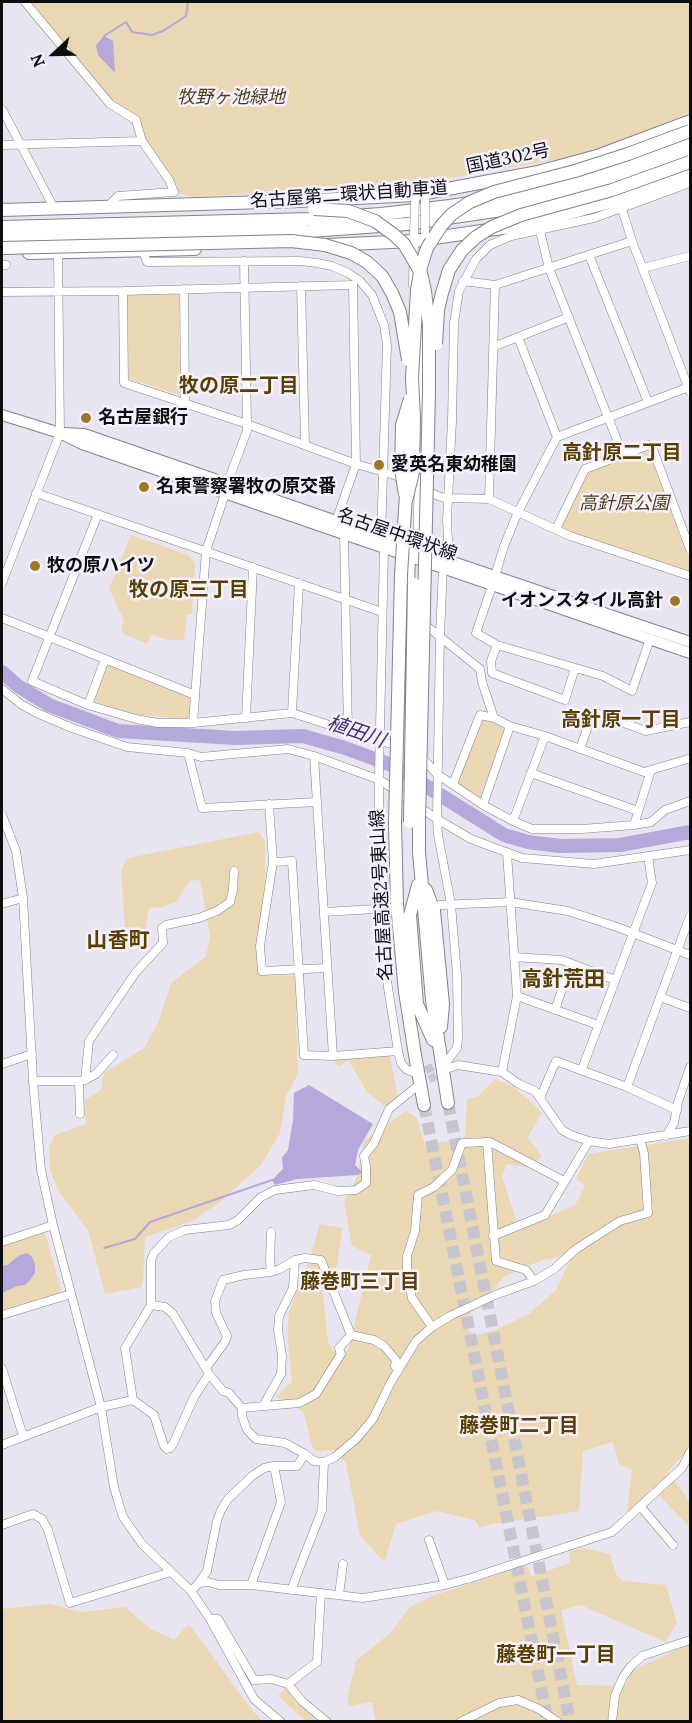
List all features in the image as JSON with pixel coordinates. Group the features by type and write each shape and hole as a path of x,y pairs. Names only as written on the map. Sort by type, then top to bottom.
{"highway":[{"name":"国道302号","path":"2,210 420,197 538,172 597,156 690,121"},
{"path":"412,378 417,290 421,267 427,248 441,226 453,214 470,202 494,192 575,171 690,131"},
{"name":"名古屋第二環状自動車道","path":"2,237 336,217 450,206 553,188 635,163 690,141"},
{"name":"名古屋第二環状自動車道","path":"2,227 338,229 408,224 515,208 556,198 690,153"},
{"path":"426,503 432,470 438,310 449,270 462,250 492,227 521,215 612,190 690,162"},
{"path":"2,250 58,253 143,251 419,237 537,222 617,200 690,173"},
{"path":"2,216 314,209 348,212 375,221 404,244 421,273 425,291 429,325 426,503"},
{"path":"2,250 291,242 324,245 351,253 367,262 382,276 392,293 400,312 412,378"},
{"name":"名古屋高速2号東山線","path":"412,378 413,472 406,501 401,575 406,823 419,852 432,1000 447,1060"},
{"name":"名古屋高速2号東山線","path":"424,1105 414,1054 395,906 406,823 426,503"},
{"path":"406,823 413,552"},
{"path":"447,1060 448,1103"}],"main road":[{"name":"名古屋中環状線","path":"2,415 60,433 82,444 336,521 413,552 690,653"},
{"name":"名古屋中環状線","path":"226,489 384,549 413,552"},
{"name":"名古屋中環状線","path":"494,581 690,642"}],"street":[{"path":"25,2 110,104 136,120 142,141 169,180 174,192 118,196 107,207"},
{"path":"2,109 54,208"},
{"path":"2,145 142,141"},
{"path":"690,183 594,218 511,236 490,245 476,258 463,281 456,304 454,323 446,563 440,636 437,778 438,835 451,904 457,975 457,1048 447,1060 458,1065 502,1072 519,1084 535,1091 562,1130 589,1141 609,1144 690,1131"},
{"path":"413,552 410,483 420,197"},
{"path":"622,209 689,389 557,437 518,512 504,546 476,633 497,645 603,676 632,691 650,639"},
{"path":"540,231 549,268 623,455"},
{"path":"413,552 419,487 419,237"},
{"path":"463,281 495,285 632,241"},
{"path":"143,251 147,262 300,261 317,263 332,266 372,295 384,325 387,345 381,538"},
{"path":"2,583 60,433 58,253"},
{"path":"589,255 648,402"},
{"path":"643,268 690,256"},
{"path":"194,723 206,551 247,431 244,261"},
{"path":"2,292 300,286 356,282"},
{"path":"336,521 356,464 356,282"},
{"path":"489,499 495,285"},
{"path":"300,286 304,444"},
{"path":"184,289 185,404"},
{"path":"123,291 124,383 247,424 356,464 394,475 448,499 489,499 570,536 690,576"},
{"path":"493,347 570,317"},
{"path":"518,337 557,437"},
{"path":"556,529 585,469 649,445 652,447 690,549"},
{"path":"36,493 382,612"},
{"path":"98,514 32,681 88,705 158,723 194,723 292,713 380,744 391,744"},
{"path":"344,535 348,731"},
{"path":"384,549 379,777 379,909 384,962 398,1051 401,1064 413,1072"},
{"path":"246,718 253,567"},
{"path":"292,713 299,584"},
{"path":"417,617 427,628 480,669 494,718"},
{"path":"2,618 195,695"},
{"path":"497,645 491,661 492,673 564,700 575,668"},
{"path":"88,705 105,659"},
{"path":"2,689 22,705 39,714 127,747 188,753 201,757 288,749 379,777 471,839 507,853 534,859 594,864 690,850"},
{"path":"580,749 593,712 646,731 690,722"},
{"path":"453,784 480,716 494,718 510,726 644,772 690,760"},
{"path":"483,805 510,726"},
{"path":"513,821 544,736"},
{"path":"188,753 202,808 317,802"},
{"path":"314,756 333,1056"},
{"path":"426,762 437,778 453,784 483,805 532,829 582,829 651,822 665,810 690,801"},
{"path":"634,825 651,770"},
{"path":"531,773 638,811"},
{"path":"269,804 273,862 260,946 262,971 327,968"},
{"path":"2,815 16,851 23,898 33,1081 41,1170 53,1225 101,1407 114,1487 123,1517 142,1544 191,1591 210,1619 254,1699 281,1722"},
{"path":"502,1072 517,996 507,853"},
{"path":"582,1069 652,883 648,856"},
{"path":"273,862 292,861 304,1055 333,1056 398,1051"},
{"path":"80,1114 82,1081 89,1041 136,972 163,943 162,928 199,918 217,911 230,902 234,871"},
{"path":"2,904 23,898"},
{"path":"441,905 510,902 568,911 690,955"},
{"path":"324,912 395,906"},
{"path":"627,1087 690,916"},
{"path":"514,957 562,960 615,980"},
{"path":"555,1010 572,963"},
{"path":"517,996 598,1025"},
{"path":"660,997 690,1008"},
{"path":"2,1064 32,1054"},
{"path":"33,1081 82,1081 96,1074 113,1054"},
{"path":"540,1098 556,1061 627,1087 677,1110"},
{"path":"666,1136 674,1124 678,1102 690,1068"},
{"path":"351,1335 321,1260 305,1258 295,1260 272,1272 224,1280 215,1301 216,1313 227,1336 207,1371 170,1448 167,1449 164,1446 154,1415 132,1400 124,1348 151,1305 151,1260 154,1253 169,1237 185,1230 229,1225 238,1220 261,1197 275,1190 314,1185 338,1191 356,1190 366,1183 364,1156 374,1143 389,1109 415,1088"},
{"path":"151,1305 165,1307 173,1314 207,1371 223,1391 229,1393 242,1408 247,1430 256,1439 285,1443 314,1461 324,1462 335,1457 356,1439 373,1419 416,1341 432,1328 450,1316 495,1295 534,1281 554,1269 576,1249 620,1221 648,1213 644,1153 640,1139"},
{"path":"493,1236 545,1215 589,1141"},
{"path":"487,1142 496,1261 526,1270 534,1281"},
{"path":"432,1328 412,1298 407,1277 407,1256 415,1231 418,1195 434,1187 452,1170 462,1143 490,1142 564,1181"},
{"path":"2,1242 53,1225"},
{"path":"271,1232 272,1272"},
{"path":"262,1406 282,1374 279,1316 293,1288 295,1260"},
{"path":"2,1315 71,1294"},
{"path":"351,1335 374,1340 384,1346 396,1360 395,1366 398,1371"},
{"path":"242,1408 299,1403 316,1394 341,1354 339,1348 351,1335"},
{"path":"2,1368 23,1436"},
{"path":"2,1445 101,1407 132,1400"},
{"path":"199,1583 208,1582 219,1585 251,1586 363,1598 445,1585 612,1532 682,1468 690,1452"},
{"path":"191,1591 207,1571 221,1510 228,1499 264,1468 297,1466 305,1454"},
{"path":"291,1590 322,1510 324,1462"},
{"path":"251,1586 281,1502 274,1466"},
{"path":"640,1506 673,1545"},
{"path":"2,1525 33,1514 42,1519 48,1530 70,1603 171,1572"},
{"path":"429,1540 445,1585"},
{"path":"339,1595 343,1564"},
{"path":"288,1684 317,1662 321,1593"},
{"path":"210,1619 218,1619 254,1680 271,1679 288,1684 302,1701 327,1722"},
{"path":"612,1722 615,1695 631,1665 642,1656 690,1640"},
{"path":"460,1722 506,1701 518,1700 539,1709 558,1722"},
{"path":"476,1722 479,1712"}],"green space":[{"name":"牧野ヶ池緑地","path":"25,2 690,2 690,112 593,153 456,177 365,189 193,197 174,192 142,141 136,120 110,104"},
{"path":"176,292 179,297 180,395 129,379 127,296"},
{"name":"高針原公園","path":"646,448 650,450 690,555 690,573 562,529 587,471"},
{"path":"131,535 188,555 195,563 192,614 187,614 184,640 167,640 152,634 147,644 124,634 121,629 124,621 109,588"},
{"path":"106,664 191,698 189,717 187,719 131,714 92,701"},
{"path":"484,720 503,725 505,730 482,798 460,786 458,782"},
{"path":"259,832 265,841 265,890 258,946 260,975 295,976 298,1074 286,1096 280,1133 261,1165 219,1203 192,1221 145,1237 141,1287 105,1294 88,1230 58,1190 50,1170 49,1147 55,1135 86,1124 85,1100 101,1090 104,1073 144,1048 158,1023 171,984 206,957 210,936 200,880 190,881 176,902 162,907 149,908 145,931 125,927 121,869 128,858"},
{"path":"390,1056 398,1097 391,1101 387,1108 367,1092 349,1061 338,1066 332,1058"},
{"path":"495,1079 514,1087 543,1113 527,1138 541,1156 530,1168 507,1164 502,1176 519,1229 575,1205 585,1186 576,1179 588,1154 690,1138 690,1447 668,1472 690,1502 690,1527 652,1488 627,1513 632,1470 619,1464 613,1442 583,1451 579,1511 492,1524 480,1528 475,1520 437,1511 396,1524 385,1561 360,1535 346,1463 334,1450 317,1451 312,1446 303,1411 276,1397 292,1381 287,1332 289,1311 307,1267 320,1224 342,1228 337,1267 321,1277 328,1342 334,1352 348,1351 371,1255 352,1246 344,1202 358,1175 364,1141 406,1111 417,1118 425,1145 465,1138 467,1100 478,1096","holes":["566,1256 570,1260 556,1290 529,1314 497,1329 475,1336 462,1323 505,1276 542,1260"]},
{"path":"43,1232 48,1242 61,1290 59,1294 2,1310 2,1245"},
{"path":"583,1548 610,1554 616,1574 623,1581 666,1585 677,1623 665,1642 581,1605 561,1610 577,1685 625,1686 633,1670 690,1644 690,1721 376,1721 372,1702 350,1706 347,1700 356,1661 390,1633 410,1607 432,1596 527,1565 532,1577 569,1563 570,1551"},
{"path":"49,1604 83,1612 125,1607 151,1629 174,1640 189,1624 251,1709 263,1721 2,1721 2,1609"},
{"path":"286,1687 321,1721 306,1721 278,1696"}],"shaded area":[{"path":"104,36 113,41 115,73 98,55 96,45"},
{"path":"309,1085 373,1124 358,1150 355,1165 362,1172 358,1175 297,1179 275,1185 272,1180 283,1169 282,1158 288,1150 293,1120 294,1093"},
{"path":"27,1253 35,1264 35,1273 25,1285 2,1293 2,1266"}],"waterway":[{"path":"104,36 126,22 132,32 152,35 163,31 186,16 188,2"},
{"name":"植田川","path":"2,672 18,686 49,705 118,731 235,738 303,736 345,748 394,766 504,835 528,842 560,846 620,845 690,832"},
{"path":"104,1248 135,1239 150,1222 272,1180"}],"tunnel":[{"path":"414,1072 424,1071 444,1062"},
{"path":"419,1086 445,1070"},
{"path":"448,1103 570,1722"},
{"path":"424,1105 548,1722"}],"place":[{"name":"名古屋銀行","path":"86,418"},
{"name":"愛英名東幼稚園","path":"379,465"},
{"name":"名東警察署牧の原交番","path":"144,487"},
{"name":"牧の原ハイツ","path":"35,566"},
{"name":"イオンスタイル高針","path":"675,601"}],"district":[{"name":"牧の原二丁目","path":"239,386"},
{"name":"高針原二丁目","path":"622,453"},
{"name":"牧の原三丁目","path":"189,590"},
{"name":"高針原一丁目","path":"621,720"},
{"name":"山香町","path":"118,941"},
{"name":"高針荒田","path":"563,980"},
{"name":"藤巻町三丁目","path":"360,1282"},
{"name":"藤巻町二丁目","path":"519,1426"},
{"name":"藤巻町一丁目","path":"556,1655"}]}
